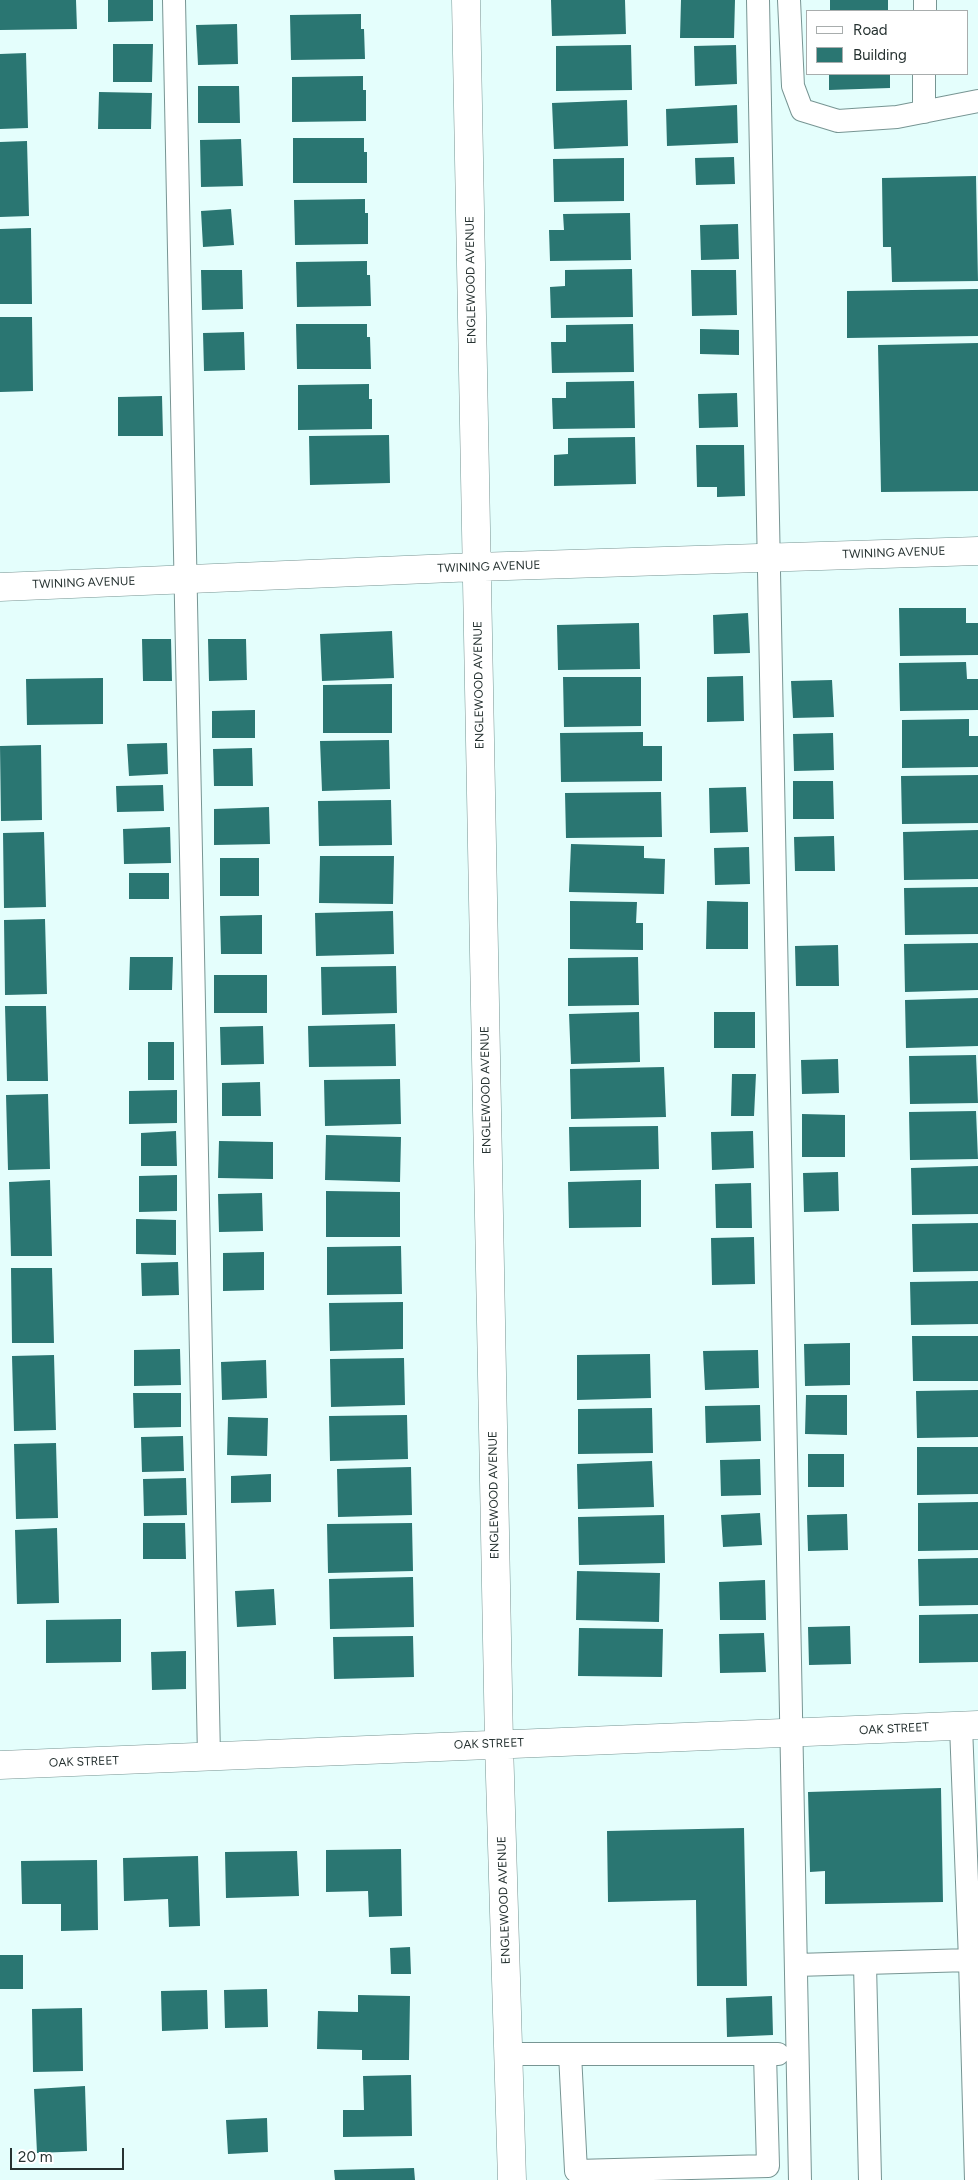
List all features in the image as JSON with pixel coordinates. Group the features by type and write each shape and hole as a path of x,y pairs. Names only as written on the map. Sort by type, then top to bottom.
{"street":[{"name":"ENGLEWOOD AVENUE","path":"466,0 499,1743 512,2180"},
{"name":"TWINING AVENUE","path":"0,587 476,567 978,550"},
{"name":"OAK STREET","path":"0,1765 969,1725"}],"lane":[{"path":"174,0 209,1757"},
{"path":"758,0 800,2180"},
{"path":"789,0 792,86 802,110 838,121 897,118 978,101"},
{"path":"924,75 924,112"},
{"path":"969,1725 970,1960 976,2180"},
{"path":"796,1965 970,1960"},
{"path":"865,1964 870,2180"},
{"path":"509,2054 797,2055"},
{"path":"570,2054 576,2171 768,2166 765,2054"}],"building":[{"path":"0,0 76,0 77,29 0,30"},
{"path":"108,0 153,0 153,21 108,22"},
{"path":"551,0 625,0 626,34 552,36"},
{"path":"681,0 735,0 734,38 680,38"},
{"path":"830,0 888,0 888,10 830,10"},
{"path":"361,14 361,29 364,29 365,59 291,60 290,15"},
{"path":"237,24 238,64 198,65 196,25"},
{"path":"113,44 153,44 152,82 113,82"},
{"path":"631,45 632,90 556,91 556,46"},
{"path":"736,45 737,84 695,86 694,46"},
{"path":"26,53 28,128 0,129 0,54"},
{"path":"829,75 890,75 890,88 829,90"},
{"path":"363,76 363,90 366,90 366,121 292,122 292,77"},
{"path":"198,86 239,86 240,123 198,123"},
{"path":"99,92 152,93 151,129 98,129"},
{"path":"627,100 628,146 554,149 552,103"},
{"path":"737,105 738,143 667,146 666,109"},
{"path":"293,138 364,138 364,152 367,152 367,183 293,183"},
{"path":"241,139 243,186 201,187 200,140"},
{"path":"27,141 29,216 0,217 0,142"},
{"path":"734,157 735,184 696,185 695,158"},
{"path":"624,158 624,201 554,202 553,159"},
{"path":"976,176 978,281 892,282 891,247 883,247 882,178"},
{"path":"365,199 365,213 368,213 368,244 295,245 294,200"},
{"path":"231,209 234,245 203,247 201,211"},
{"path":"630,213 631,260 550,261 549,230 564,230 563,214"},
{"path":"738,224 739,259 701,260 700,225"},
{"path":"31,228 32,304 0,304 0,229"},
{"path":"367,261 367,275 370,275 371,306 297,307 296,262"},
{"path":"632,269 633,317 551,318 550,287 565,286 565,270"},
{"path":"201,270 242,270 243,309 202,310"},
{"path":"691,270 736,270 737,315 692,316"},
{"path":"978,289 978,336 847,338 847,291"},
{"path":"0,317 32,317 33,391 0,392"},
{"path":"296,324 367,324 367,337 370,337 371,369 297,369"},
{"path":"633,324 634,372 552,373 551,342 566,342 566,325"},
{"path":"700,329 739,330 739,355 700,354"},
{"path":"244,332 245,370 204,371 203,333"},
{"path":"978,343 978,491 881,492 878,345"},
{"path":"634,381 635,428 553,429 552,398 566,398 566,382"},
{"path":"369,384 369,399 372,399 372,429 298,430 298,385"},
{"path":"737,393 738,427 699,428 698,394"},
{"path":"162,396 163,436 118,436 118,397"},
{"path":"389,435 390,483 310,485 309,436"},
{"path":"635,437 636,484 554,486 554,455 568,454 568,438"},
{"path":"696,445 744,445 745,496 717,497 717,487 697,487"},
{"path":"899,608 966,608 966,623 978,623 978,655 900,656"},
{"path":"748,613 750,653 714,654 713,615"},
{"path":"639,623 640,669 558,670 557,625"},
{"path":"392,631 394,678 322,681 320,634"},
{"path":"142,639 171,639 172,681 143,681"},
{"path":"208,639 246,639 247,680 209,681"},
{"path":"966,662 967,679 978,679 978,710 900,711 899,663"},
{"path":"743,676 744,721 707,722 707,677"},
{"path":"563,677 641,677 641,726 564,727"},
{"path":"103,678 103,724 27,725 26,679"},
{"path":"832,680 834,717 793,718 791,681"},
{"path":"392,684 392,733 323,733 323,685"},
{"path":"255,710 255,738 212,738 212,711"},
{"path":"969,719 969,736 978,736 978,767 902,768 902,720"},
{"path":"643,732 643,746 662,746 662,781 561,782 560,733"},
{"path":"833,733 834,770 794,771 793,734"},
{"path":"389,740 390,789 322,791 320,741"},
{"path":"167,743 168,774 129,776 127,744"},
{"path":"41,745 42,820 1,821 0,746"},
{"path":"252,748 253,786 214,786 213,749"},
{"path":"978,775 978,823 902,824 901,776"},
{"path":"793,781 833,781 834,819 793,819"},
{"path":"163,785 164,811 117,812 116,786"},
{"path":"746,787 748,832 710,833 709,788"},
{"path":"661,792 662,837 566,838 565,793"},
{"path":"391,800 392,845 319,846 318,801"},
{"path":"269,807 270,844 214,845 214,809"},
{"path":"170,827 171,863 124,864 123,829"},
{"path":"978,830 978,879 904,880 903,832"},
{"path":"44,832 46,907 4,908 3,833"},
{"path":"834,836 835,871 795,871 794,837"},
{"path":"571,844 644,846 644,858 665,859 664,894 569,892"},
{"path":"749,847 750,884 715,885 714,848"},
{"path":"320,856 394,856 393,904 319,903"},
{"path":"220,858 259,858 259,896 220,896"},
{"path":"129,873 169,873 169,899 129,899"},
{"path":"978,887 978,934 905,935 904,888"},
{"path":"570,901 637,902 636,923 643,923 643,950 570,949"},
{"path":"707,901 748,902 748,949 706,949"},
{"path":"393,911 394,954 316,956 315,913"},
{"path":"262,915 262,954 221,954 220,916"},
{"path":"45,919 47,994 5,995 4,920"},
{"path":"978,943 978,990 905,992 904,944"},
{"path":"838,945 839,986 796,986 795,946"},
{"path":"130,957 173,957 172,990 129,990"},
{"path":"638,957 639,1005 568,1006 568,958"},
{"path":"396,966 397,1013 322,1015 321,967"},
{"path":"214,975 267,975 267,1013 214,1013"},
{"path":"978,998 978,1046 906,1048 905,1000"},
{"path":"5,1006 46,1006 48,1081 7,1081"},
{"path":"639,1012 640,1062 571,1064 569,1014"},
{"path":"714,1012 755,1012 755,1048 714,1048"},
{"path":"395,1024 396,1066 309,1067 308,1026"},
{"path":"263,1026 264,1064 221,1065 220,1027"},
{"path":"148,1042 174,1042 174,1080 148,1080"},
{"path":"976,1055 978,1103 910,1104 909,1056"},
{"path":"838,1059 839,1093 802,1094 801,1060"},
{"path":"664,1067 666,1117 571,1119 570,1069"},
{"path":"732,1074 756,1074 754,1116 731,1116"},
{"path":"400,1079 401,1124 325,1126 324,1080"},
{"path":"260,1082 261,1116 222,1116 222,1083"},
{"path":"177,1090 177,1123 129,1124 129,1091"},
{"path":"48,1094 50,1169 8,1170 6,1095"},
{"path":"976,1111 978,1159 910,1160 909,1112"},
{"path":"802,1114 845,1115 845,1157 802,1157"},
{"path":"658,1126 659,1169 570,1171 569,1127"},
{"path":"176,1131 177,1166 141,1166 141,1133"},
{"path":"753,1131 754,1168 712,1170 711,1132"},
{"path":"326,1135 401,1137 400,1182 325,1180"},
{"path":"219,1141 273,1142 273,1179 218,1178"},
{"path":"978,1166 978,1214 912,1215 911,1168"},
{"path":"838,1172 839,1211 804,1212 803,1173"},
{"path":"177,1175 177,1211 139,1212 139,1176"},
{"path":"50,1180 52,1256 11,1256 9,1182"},
{"path":"641,1180 641,1227 569,1228 568,1182"},
{"path":"751,1183 752,1228 716,1228 715,1184"},
{"path":"326,1191 400,1192 400,1237 326,1237"},
{"path":"262,1193 263,1231 219,1232 218,1194"},
{"path":"136,1219 176,1220 176,1255 136,1254"},
{"path":"978,1223 978,1271 913,1272 912,1224"},
{"path":"754,1237 755,1284 712,1285 711,1238"},
{"path":"401,1246 402,1294 327,1295 327,1247"},
{"path":"264,1252 264,1290 223,1291 223,1253"},
{"path":"178,1262 179,1295 142,1296 141,1263"},
{"path":"11,1268 52,1268 54,1343 12,1343"},
{"path":"978,1281 978,1324 911,1325 910,1282"},
{"path":"403,1302 403,1349 330,1351 329,1303"},
{"path":"912,1336 978,1336 978,1381 913,1381"},
{"path":"850,1343 850,1385 805,1386 804,1344"},
{"path":"180,1349 181,1385 134,1386 134,1350"},
{"path":"758,1350 759,1388 705,1390 703,1351"},
{"path":"650,1354 651,1398 577,1400 577,1355"},
{"path":"54,1355 56,1430 14,1431 12,1356"},
{"path":"404,1358 405,1405 331,1407 330,1359"},
{"path":"266,1360 267,1398 222,1400 221,1362"},
{"path":"978,1390 978,1437 917,1438 916,1391"},
{"path":"133,1393 181,1393 181,1427 134,1428"},
{"path":"806,1395 847,1395 847,1435 805,1434"},
{"path":"760,1405 761,1441 706,1443 705,1406"},
{"path":"652,1408 653,1453 578,1454 578,1409"},
{"path":"407,1415 408,1459 330,1461 329,1416"},
{"path":"228,1417 268,1418 267,1456 227,1455"},
{"path":"183,1436 184,1471 142,1472 141,1437"},
{"path":"56,1443 58,1518 16,1519 14,1444"},
{"path":"917,1447 978,1447 978,1494 917,1495"},
{"path":"808,1454 844,1454 844,1487 808,1487"},
{"path":"760,1459 761,1495 721,1496 720,1460"},
{"path":"652,1461 654,1507 578,1509 577,1464"},
{"path":"411,1467 412,1515 338,1517 337,1469"},
{"path":"271,1474 271,1502 231,1503 231,1476"},
{"path":"186,1478 187,1515 144,1516 143,1479"},
{"path":"978,1502 978,1550 918,1551 918,1503"},
{"path":"760,1513 762,1545 723,1547 721,1515"},
{"path":"847,1514 848,1550 808,1551 807,1515"},
{"path":"664,1515 665,1563 579,1565 578,1517"},
{"path":"143,1523 185,1523 186,1559 143,1559"},
{"path":"412,1523 413,1571 328,1573 327,1524"},
{"path":"57,1528 59,1603 17,1604 15,1530"},
{"path":"978,1558 978,1605 919,1606 918,1559"},
{"path":"577,1571 660,1573 659,1622 576,1620"},
{"path":"413,1577 414,1627 330,1629 329,1579"},
{"path":"765,1580 766,1620 720,1620 719,1582"},
{"path":"274,1589 276,1625 237,1627 235,1591"},
{"path":"978,1614 978,1662 919,1663 919,1615"},
{"path":"121,1619 121,1662 46,1663 46,1620"},
{"path":"850,1626 851,1664 809,1665 808,1627"},
{"path":"579,1628 663,1629 662,1677 578,1676"},
{"path":"764,1633 766,1672 720,1673 719,1634"},
{"path":"413,1636 414,1677 334,1679 333,1637"},
{"path":"186,1651 186,1689 152,1690 151,1652"},
{"path":"941,1788 943,1902 825,1904 825,1871 810,1872 808,1792"},
{"path":"744,1828 747,1986 697,1986 696,1900 608,1902 607,1831"},
{"path":"401,1849 402,1916 369,1917 368,1891 326,1892 326,1850"},
{"path":"297,1851 299,1896 226,1898 225,1852"},
{"path":"198,1856 200,1926 169,1927 168,1899 124,1901 123,1858"},
{"path":"97,1860 98,1930 61,1931 61,1904 22,1904 21,1861"},
{"path":"410,1947 411,1974 391,1974 390,1948"},
{"path":"0,1955 23,1955 23,1989 0,1989"},
{"path":"267,1989 268,2027 225,2028 224,1990"},
{"path":"207,1990 208,2029 162,2031 161,1991"},
{"path":"358,1995 410,1996 409,2060 362,2060 362,2050 317,2049 318,2011 358,2012"},
{"path":"772,1996 773,2035 727,2037 726,1998"},
{"path":"82,2008 83,2071 33,2072 32,2009"},
{"path":"411,2075 412,2136 343,2137 343,2110 364,2110 363,2076"},
{"path":"85,2086 87,2151 37,2153 34,2089"},
{"path":"267,2118 268,2152 228,2154 226,2120"},
{"path":"414,2168 415,2180 335,2180 334,2170"}]}
